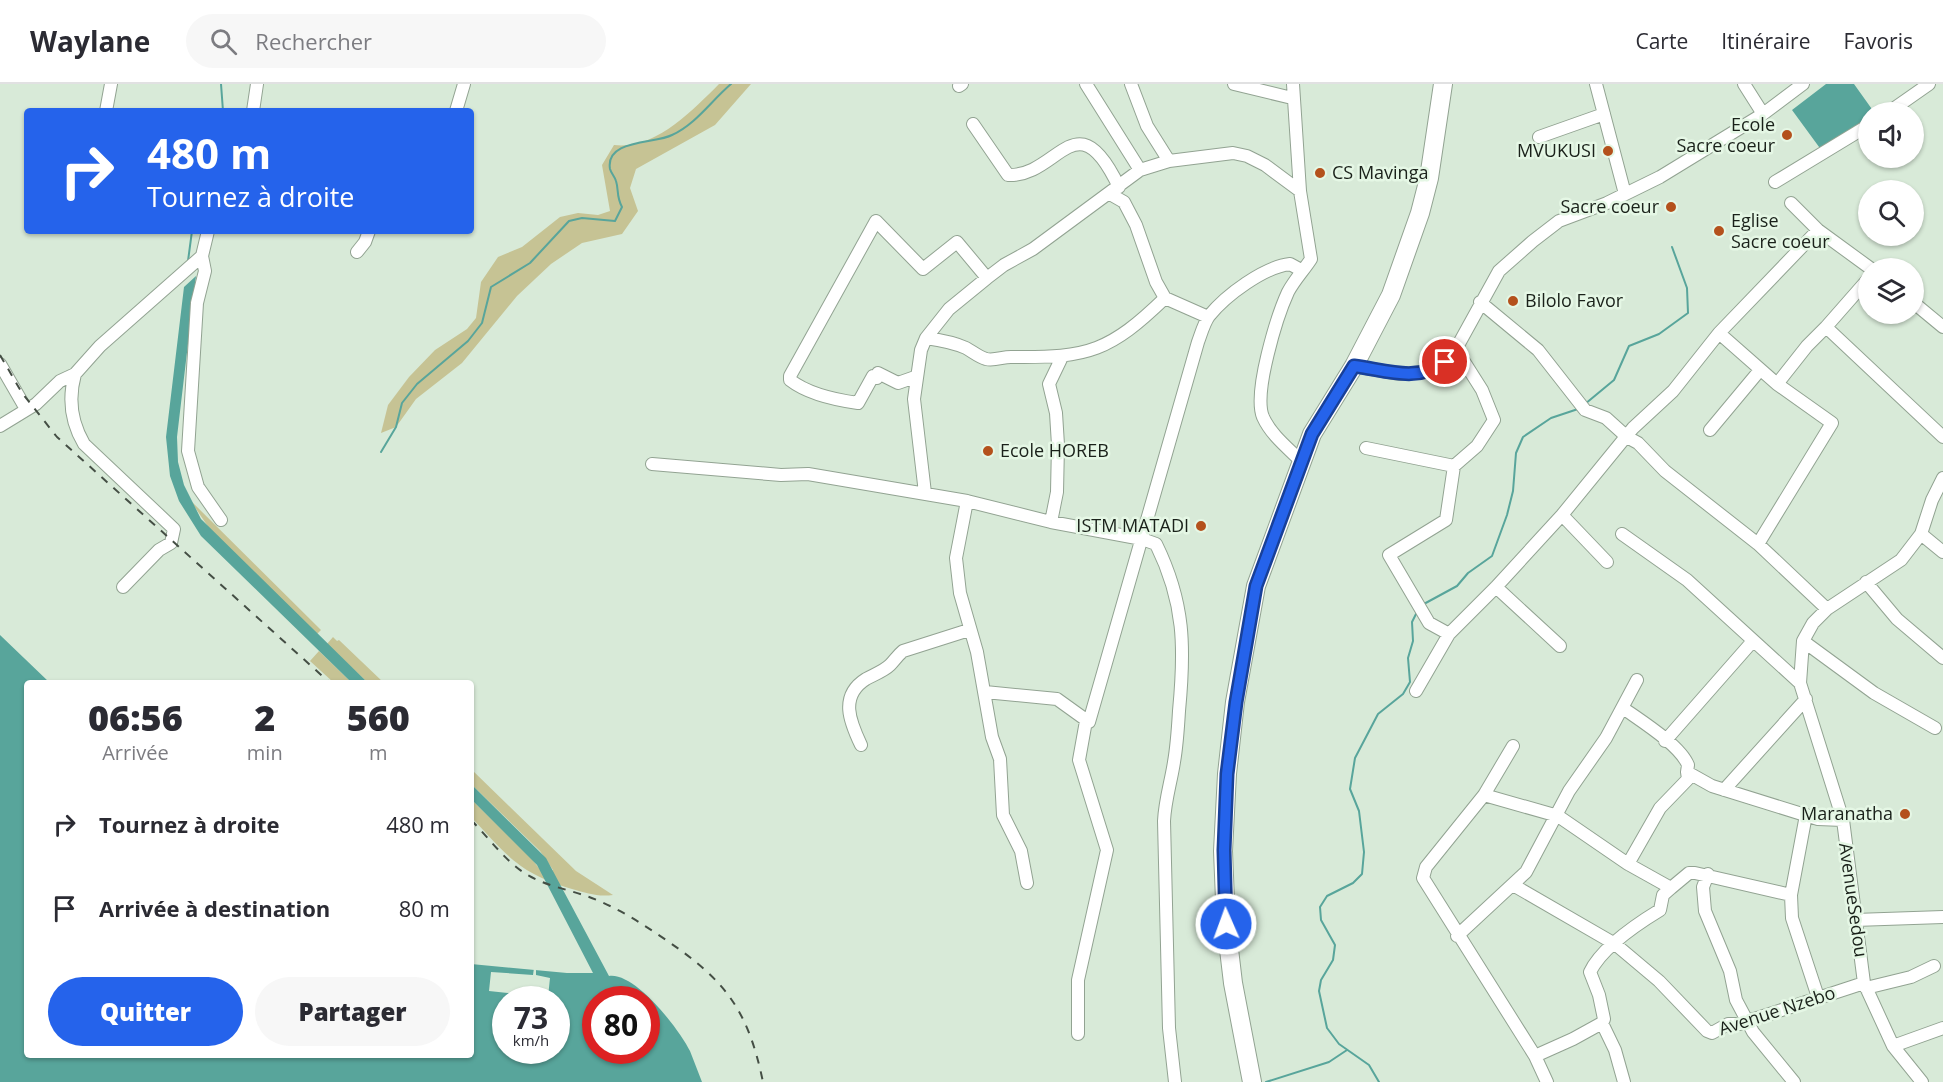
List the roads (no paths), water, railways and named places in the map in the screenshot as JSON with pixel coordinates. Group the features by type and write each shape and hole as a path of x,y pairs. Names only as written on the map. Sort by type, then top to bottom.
{"highway":[{"path":"1252,1082 1233,983 1226,924 1224,850 1227,774 1236,702 1256,586 1312,434 1354,366 1391,295 1420,213 1437,134 1443,84"}],"street":[{"path":"107,108 111,84"},
{"path":"253,108 257,84"},
{"path":"457,108 464,84"},
{"path":"1086,84 1140,170"},
{"path":"1131,84 1147,126 1169,161"},
{"path":"1234,84 1292,98"},
{"path":"1293,84 1292,98 1300,191 1312,250 1311,259 1301,270 1288,294 1266,360 1259,398 1262,414 1267,424 1302,462"},
{"path":"1596,84 1625,194"},
{"path":"1744,84 1763,114"},
{"path":"1354,366 1400,374 1425,372 1445,362 1456,349 1499,271 1559,220 1625,194 1660,177 1763,114 1803,84"},
{"path":"1903,102 1929,84"},
{"path":"1539,137 1604,114"},
{"path":"973,124 1008,175 1021,176 1061,150 1086,145 1092,147 1107,162 1114,190 1124,202 1136,225 1156,282 1165,298 1208,317"},
{"path":"1775,182 1858,132"},
{"path":"925,493 914,399 915,377 926,338 949,309 987,278 1004,265 1033,249 1140,170 1169,161 1233,153 1247,156 1265,165 1300,191"},
{"path":"1791,202 1818,230 1858,259"},
{"path":"915,377 898,383 878,373 877,378 873,376 858,403 836,400 790,380 790,376 876,221 922,269 957,242 987,278"},
{"path":"1416,692 1449,634 1563,514 1633,428 1673,391 1719,333 1818,230"},
{"path":"207,234 202,256 206,271 197,303 187,438 190,463 198,487 221,520"},
{"path":"357,252 368,234"},
{"path":"0,426 26,409 60,381 75,374 100,346 202,256"},
{"path":"1078,1035 1076,998 1080,972 1107,859 1105,841 1079,760 1086,721 1089,722 1198,342 1208,317 1249,282 1269,270 1290,264 1301,270"},
{"path":"1777,384 1807,346 1858,291"},
{"path":"926,338 954,343 982,358 993,360 1011,356 1062,357 1089,351 1124,335 1165,298"},
{"path":"1480,302 1538,350 1581,406 1606,418 1627,437 1638,443 1665,471 1758,544 1827,609"},
{"path":"1924,311 1943,327"},
{"path":"1826,327 1943,437"},
{"path":"1719,333 1777,384 1832,423 1758,544"},
{"path":"1449,634 1429,623 1389,555 1446,520 1454,466 1478,446 1494,420 1482,390 1456,349"},
{"path":"1052,522 1057,492 1058,445 1056,412 1049,384 1050,377 1062,357"},
{"path":"0,364 26,409"},
{"path":"1710,430 1760,370"},
{"path":"75,374 71,392 72,411 76,428 84,444 174,529 171,543 159,550 123,587"},
{"path":"1366,448 1454,466"},
{"path":"652,464 781,476 808,474 925,493 948,500 967,501 1156,544 1169,571 1184,652 1174,761 1166,792 1164,820 1166,968 1175,1082"},
{"name":"AvenueSedou","path":"1922,1082 1893,1046 1865,985 1842,820 1800,683 1803,642 1813,623 1827,609 1901,560 1921,534 1932,500 1943,478"},
{"path":"967,501 956,558 960,592 977,652 986,692 992,737 1002,770 1003,815 1021,851 1028,883"},
{"path":"1563,514 1607,562"},
{"path":"1622,534 1687,580 1752,642 1800,683"},
{"path":"1921,534 1943,552"},
{"path":"1866,582 1897,619 1943,658"},
{"path":"1496,587 1560,646"},
{"path":"861,745 848,717 852,692 862,681 890,664 903,651 969,630"},
{"path":"1665,741 1752,642"},
{"path":"1803,642 1874,693 1935,728"},
{"path":"1457,936 1526,872 1558,816 1569,791 1623,708 1637,680"},
{"path":"986,692 1056,699 1089,722"},
{"path":"1724,790 1806,699"},
{"path":"1623,708 1687,761 1688,779 1660,808 1628,864"},
{"path":"1514,746 1484,795 1423,873 1425,882 1457,936 1535,1056 1547,1082"},
{"path":"1687,772 1724,790 1818,819 1842,820"},
{"path":"1484,795 1558,816 1628,864 1671,888"},
{"path":"1806,815 1791,895 1792,918 1818,997"},
{"path":"1535,1056 1602,1023 1604,1019 1601,1002 1590,972 1596,961 1631,928 1660,910 1664,895 1689,873 1708,874 1791,895"},
{"path":"1708,874 1703,887 1705,911 1730,971 1736,1000 1761,1043 1794,1082"},
{"path":"1513,885 1615,944"},
{"path":"1855,920 1943,917"},
{"name":"Avenue Nzebo","path":"1615,944 1659,981 1712,1034 1728,1024 1739,1024 1818,997 1865,985 1911,977 1934,966"},
{"path":"1602,1023 1616,1050 1624,1082"},
{"path":"1893,1046 1943,1028"}],"water":[{"path":"1826,84 1854,84 1867,102 1858,102 1858,124 1822,151 1792,110"},
{"path":"196,276 177,437 178,462 184,485 201,519 365,680 349,680 201,536 179,501 170,476 166,437 184,287"},
{"path":"0,635 47,680 24,680 24,1058 474,1058 474,964 567,973 593,973 537,865 474,802 474,787 546,858 609,976 619,977 635,986 582,986 582,1064 660,1064 660,1010 690,1051 702,1082 0,1082"}],"waterway":[{"path":"221,84 223,108"},
{"path":"381,452 396,427 402,403 417,384 468,341 482,323 491,287 530,263 569,221 582,218 615,221 622,207 616,181 610,169 611,159 615,152 623,147 664,138 681,130 696,119 731,84"},
{"path":"188,261 192,234"},
{"path":"1585,404 1614,380 1629,346 1659,334 1688,313 1687,288 1672,247"},
{"path":"1422,605 1457,586 1468,573 1492,556 1507,515 1513,491 1516,453 1523,437 1551,418 1578,409"},
{"path":"1379,1082 1369,1065 1339,1044 1327,1028 1319,991 1321,980 1333,960 1335,945 1321,920 1320,907 1327,896 1353,883 1362,874 1364,852 1359,811 1350,789 1355,758 1378,714 1403,694 1410,682 1408,658 1413,641 1412,622 1417,612"},
{"path":"1266,1082 1329,1062 1347,1050"}],"railway":[{"path":"0,355 22,393 57,437 327,680"},
{"path":"474,823 518,869 544,883 590,897 616,909 666,940 704,969 719,984 742,1016 750,1035 763,1082"}],"place":[{"name":"Ecole Sacre coeur","path":"1787,135"},
{"name":"MVUKUSI","path":"1608,151"},
{"name":"CS Mavinga","path":"1320,173"},
{"name":"Sacre coeur","path":"1671,207"},
{"name":"Eglise Sacre coeur","path":"1719,231"},
{"name":"Bilolo Favor","path":"1513,301"},
{"name":"Ecole HOREB","path":"988,451"},
{"name":"ISTM MATADI","path":"1201,526"},
{"name":"Maranatha","path":"1905,814"}]}
